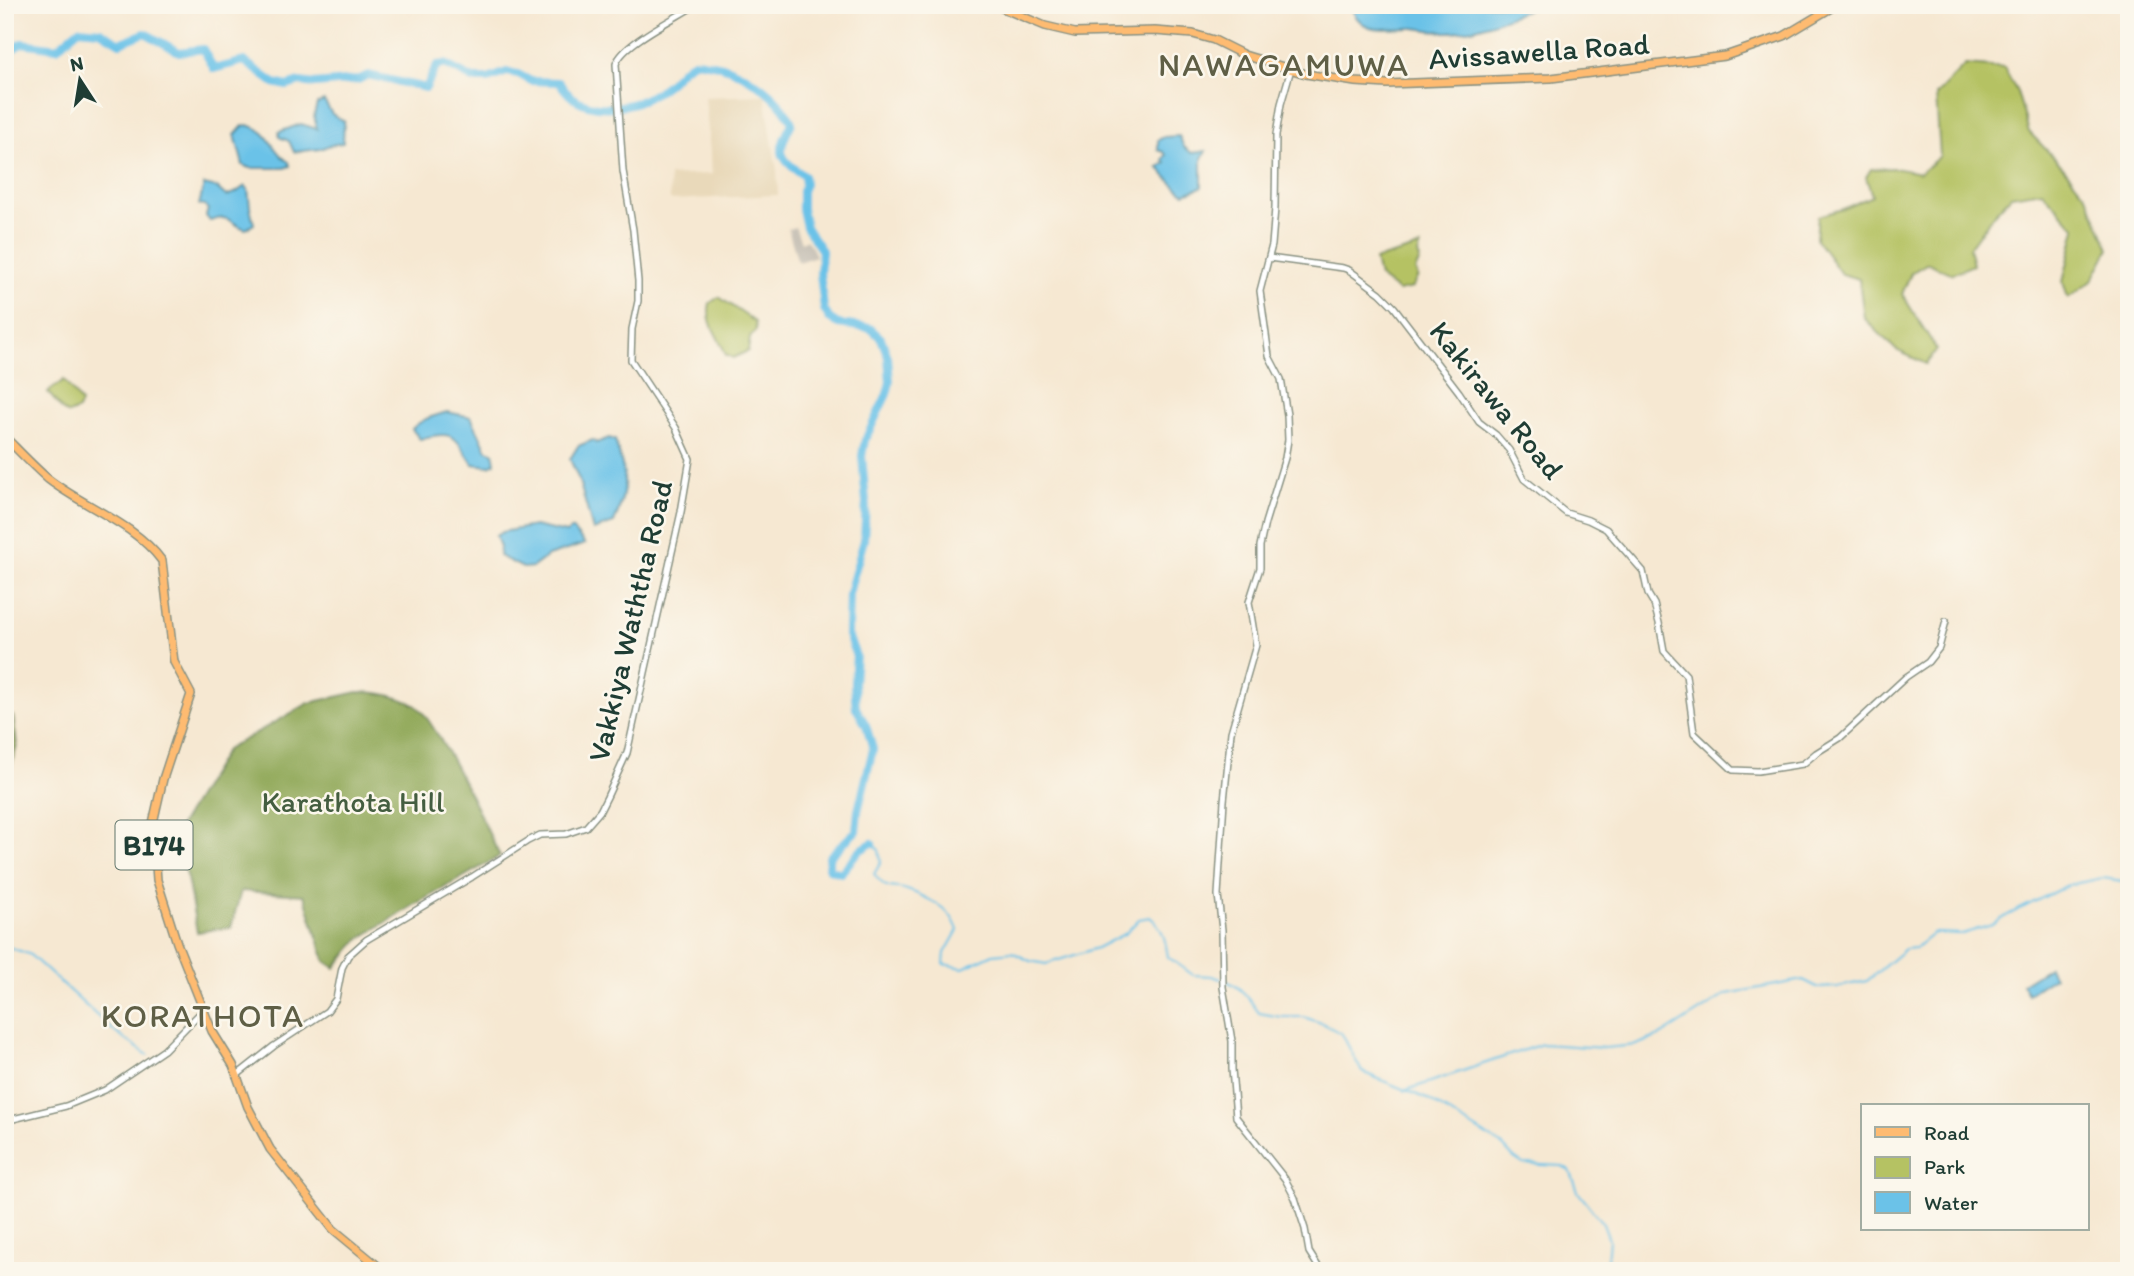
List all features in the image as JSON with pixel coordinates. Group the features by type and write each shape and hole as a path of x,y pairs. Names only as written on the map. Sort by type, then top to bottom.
{"main road":[{"name":"Avissawella Road","path":"995,5 1045,26 1075,33 1155,31 1193,34 1214,40 1244,55 1291,69 1341,80 1387,83 1580,76 1725,56 1784,36 1836,5"},
{"name":"B174","path":"5,437 48,479 128,530 153,549 162,561 174,662 191,694 163,779 153,823 157,880 177,943 203,1010 212,1031 233,1065 248,1107 270,1149 333,1229 384,1271"}],"street":[{"name":"Vakkiya Waththa Road","path":"236,1076 274,1046 327,1012 336,999 342,968 348,956 366,940 528,841 540,835 566,834 586,827 600,811 627,753 681,512 690,459 676,428 631,360 638,281 623,171 615,64 618,57 648,33 696,5"},
{"path":"1291,69 1276,135 1275,208 1269,258 1260,299 1269,356 1281,379 1288,440 1265,523 1259,568 1249,602 1256,645 1231,732 1218,874 1223,987 1232,1041 1236,1117 1285,1179 1305,1229 1309,1252 1321,1271"},
{"name":"Kakirawa Road","path":"1269,258 1343,268 1380,293 1394,307 1479,422 1509,450 1524,479 1566,513 1606,528 1628,552 1643,571 1648,594 1659,622 1664,651 1686,675 1694,733 1733,770 1758,771 1803,764 1840,738 1906,677 1928,662 1939,648 1946,621"},
{"path":"5,1121 66,1106 105,1090 164,1050 203,1010"}],"shaded area":[{"path":"765,95 777,171 778,195 670,200 669,176 712,174 705,97"},
{"path":"795,227 801,242 806,240 816,256 798,262 788,229"}],"green space":[{"path":"1965,65 2004,68 2017,92 2029,132 2088,198 2109,249 2092,281 2068,298 2063,282 2076,228 2042,191 2011,196 1969,248 1973,265 1952,274 1928,263 1911,273 1902,294 1937,350 1926,364 1896,350 1864,318 1859,279 1841,274 1816,239 1818,216 1843,209 1872,196 1866,177 1871,169 1894,168 1920,173 1940,156 1936,95"},
{"path":"1420,247 1420,259 1415,271 1418,276 1412,288 1398,291 1379,277 1375,260"},
{"path":"719,297 755,322 756,330 750,338 748,351 733,358 726,355 709,317 710,303"},
{"path":"64,380 81,403 78,410 69,414 63,411 48,392"},
{"name":"Karathota Hill","path":"358,692 380,693 401,699 415,705 424,714 447,751 500,856 359,939 335,968 325,961 304,895 241,891 231,927 197,932 178,829 226,750 309,703"},
{"path":"5,714 13,716 17,745 5,791"}],"water":[{"path":"1350,5 1541,5 1483,26 1447,32 1368,27 1355,15"},
{"path":"324,101 332,114 344,121 343,143 294,152 289,141 279,137 279,132 301,124 317,129 314,115 317,104"},
{"path":"247,125 261,131 290,166 249,168 243,165 235,135"},
{"path":"1179,136 1184,147 1192,153 1206,151 1202,158 1202,187 1185,193 1158,167 1166,163 1163,160 1166,155 1158,150 1158,140"},
{"path":"204,185 217,188 226,196 245,186 248,189 254,224 246,229 227,219 210,221 206,216 208,209 199,205"},
{"path":"447,412 471,417 487,450 493,452 495,463 489,466 473,464 453,438 441,435 420,439 412,429 424,420"},
{"path":"609,438 615,440 619,453 624,490 614,523 593,530 570,459 578,446"},
{"path":"534,526 566,533 572,529 585,544 548,556 533,567 523,568 499,556 500,547 496,536 502,532"},
{"path":"2049,967 2054,977 2028,994 2022,984"}],"waterway":[{"path":"5,55 22,43 57,48 79,29 100,31 120,43 145,33 179,52 203,49 214,69 244,61 274,83 287,86 300,82 315,84 358,80 368,75 426,88 437,65 445,64 473,79 488,79 507,72 531,81 559,82 573,98 585,104 610,107 647,98 668,84 685,67 698,61 732,70 768,92 792,123 782,153 804,176 802,209 806,227 822,251 820,273 824,309 829,318 838,324 870,328 881,338 888,357 890,382 887,394 865,440 862,456 866,502 864,540 849,593 848,635 856,656 856,708 866,725 873,749 858,811 856,831 829,857 829,869 841,873 859,851 872,843"},
{"path":"872,843 879,850 881,862 874,874 883,884 924,897 942,907 952,918 958,930 945,953 944,964 963,968 993,954 1012,952 1030,961 1046,964 1097,948 1126,933 1139,919 1150,917 1163,935 1168,957 1193,975 1221,979"},
{"path":"1404,1091 1542,1044 1605,1048 1636,1045 1662,1035 1727,994 1803,980 1819,988 1867,981 1905,949 1915,948 1934,933 1962,934 1992,925 2068,885 2103,878 2129,882"},
{"path":"5,946 29,954 116,1033 148,1055"},
{"path":"1226,981 1241,990 1259,1013 1304,1017 1342,1034 1362,1072 1427,1099 1503,1146 1523,1164 1562,1166 1570,1170 1578,1192 1603,1224 1609,1240 1606,1271"}],"district":[{"name":"NAWAGAMUWA","path":"1284,64"},
{"name":"KORATHOTA","path":"203,1015"}]}
